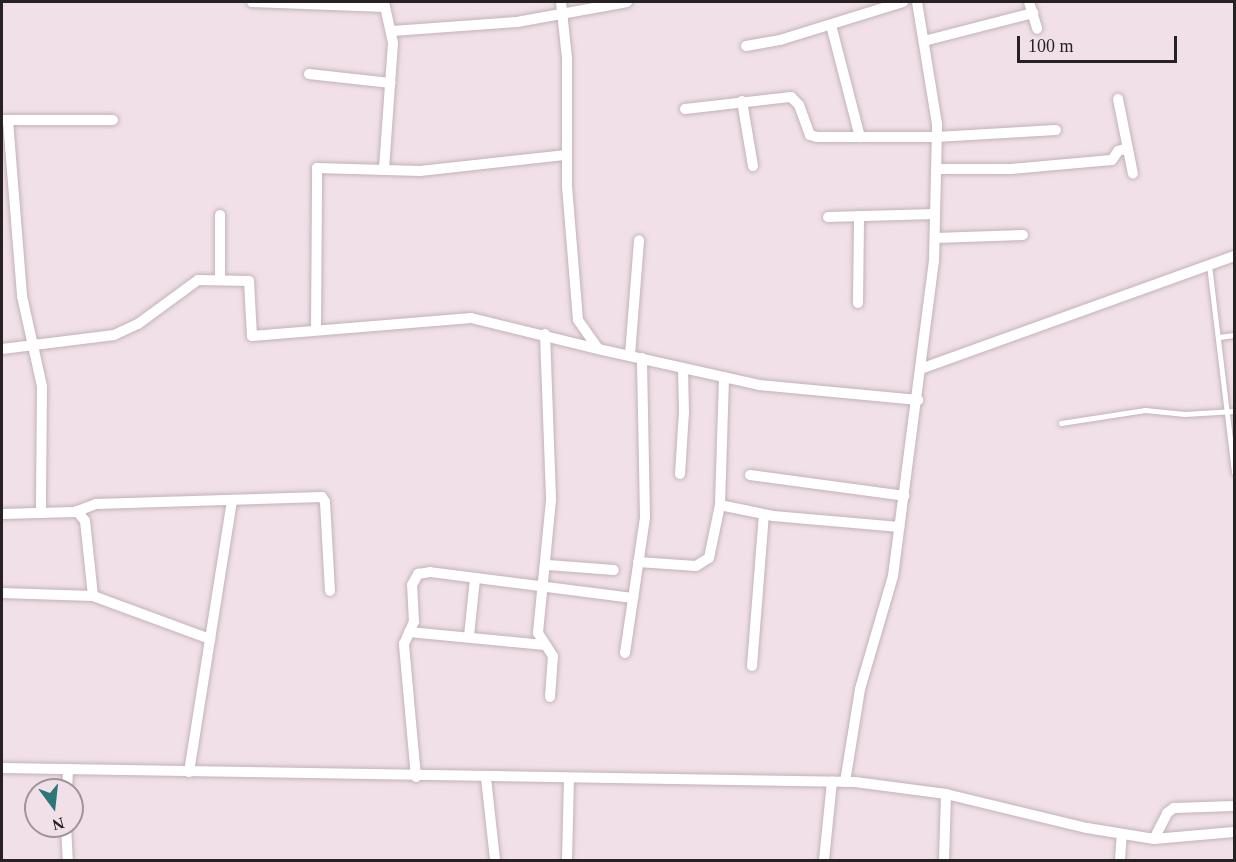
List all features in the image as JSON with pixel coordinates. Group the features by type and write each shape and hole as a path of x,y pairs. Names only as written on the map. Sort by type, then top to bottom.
{"street":[{"path":"252,2 385,4 392,31 391,83 384,170"},
{"path":"561,2 564,13 566,155 578,320 598,349"},
{"path":"392,31 517,22 627,2"},
{"path":"746,46 831,25 903,2"},
{"path":"845,782 860,689 893,576 923,368 935,238 936,137 917,2"},
{"path":"1029,2 1037,29"},
{"path":"924,41 1033,13"},
{"path":"831,25 860,137"},
{"path":"309,74 391,83"},
{"path":"685,109 742,100 790,96 799,105 810,135 936,137 1056,130"},
{"path":"1118,99 1133,174"},
{"path":"742,100 753,166"},
{"path":"41,513 42,391 22,296 5,120 113,120"},
{"path":"936,170 1001,170 1112,160 1118,151 1128,148"},
{"path":"315,330 315,170 323,165 430,171 566,155"},
{"path":"828,217 935,214"},
{"path":"220,215 220,280"},
{"path":"858,303 859,216"},
{"path":"935,238 1023,235"},
{"path":"625,653 645,517 636,357 639,240"},
{"path":"923,368 1234,256"},
{"path":"2,349 114,335 138,324 192,282 220,280 250,282 252,336 471,318 759,385 918,400"},
{"path":"545,334 551,482 548,565 538,633 553,656 550,697"},
{"path":"680,474 684,412 683,368"},
{"path":"638,562 696,566 705,563 709,558 720,505 724,377"},
{"path":"750,476 905,496"},
{"path":"2,514 77,511 96,504 324,498 330,591"},
{"path":"189,772 232,500"},
{"path":"720,505 764,514 900,527"},
{"path":"77,511 85,520 93,596"},
{"path":"752,666 764,514"},
{"path":"548,565 614,570"},
{"path":"416,777 404,647 414,620 413,581 418,574 430,572 545,589 633,598"},
{"path":"469,636 475,579"},
{"path":"2,593 93,596 210,639"},
{"path":"409,632 544,645"},
{"path":"2,768 569,780 845,782 946,794 1122,834 1154,839 1234,832"},
{"path":"68,770 68,778"},
{"path":"486,778 495,861"},
{"path":"567,861 569,780"},
{"path":"824,861 832,782"},
{"path":"944,861 946,794"},
{"path":"1154,839 1167,813 1174,808 1234,806"},
{"path":"1120,861 1122,834"},
{"path":"67,838 68,861"}],"lane":[{"path":"1209,265 1234,472"},
{"path":"1219,337 1234,335"},
{"path":"1060,423 1145,410 1234,411"}]}
